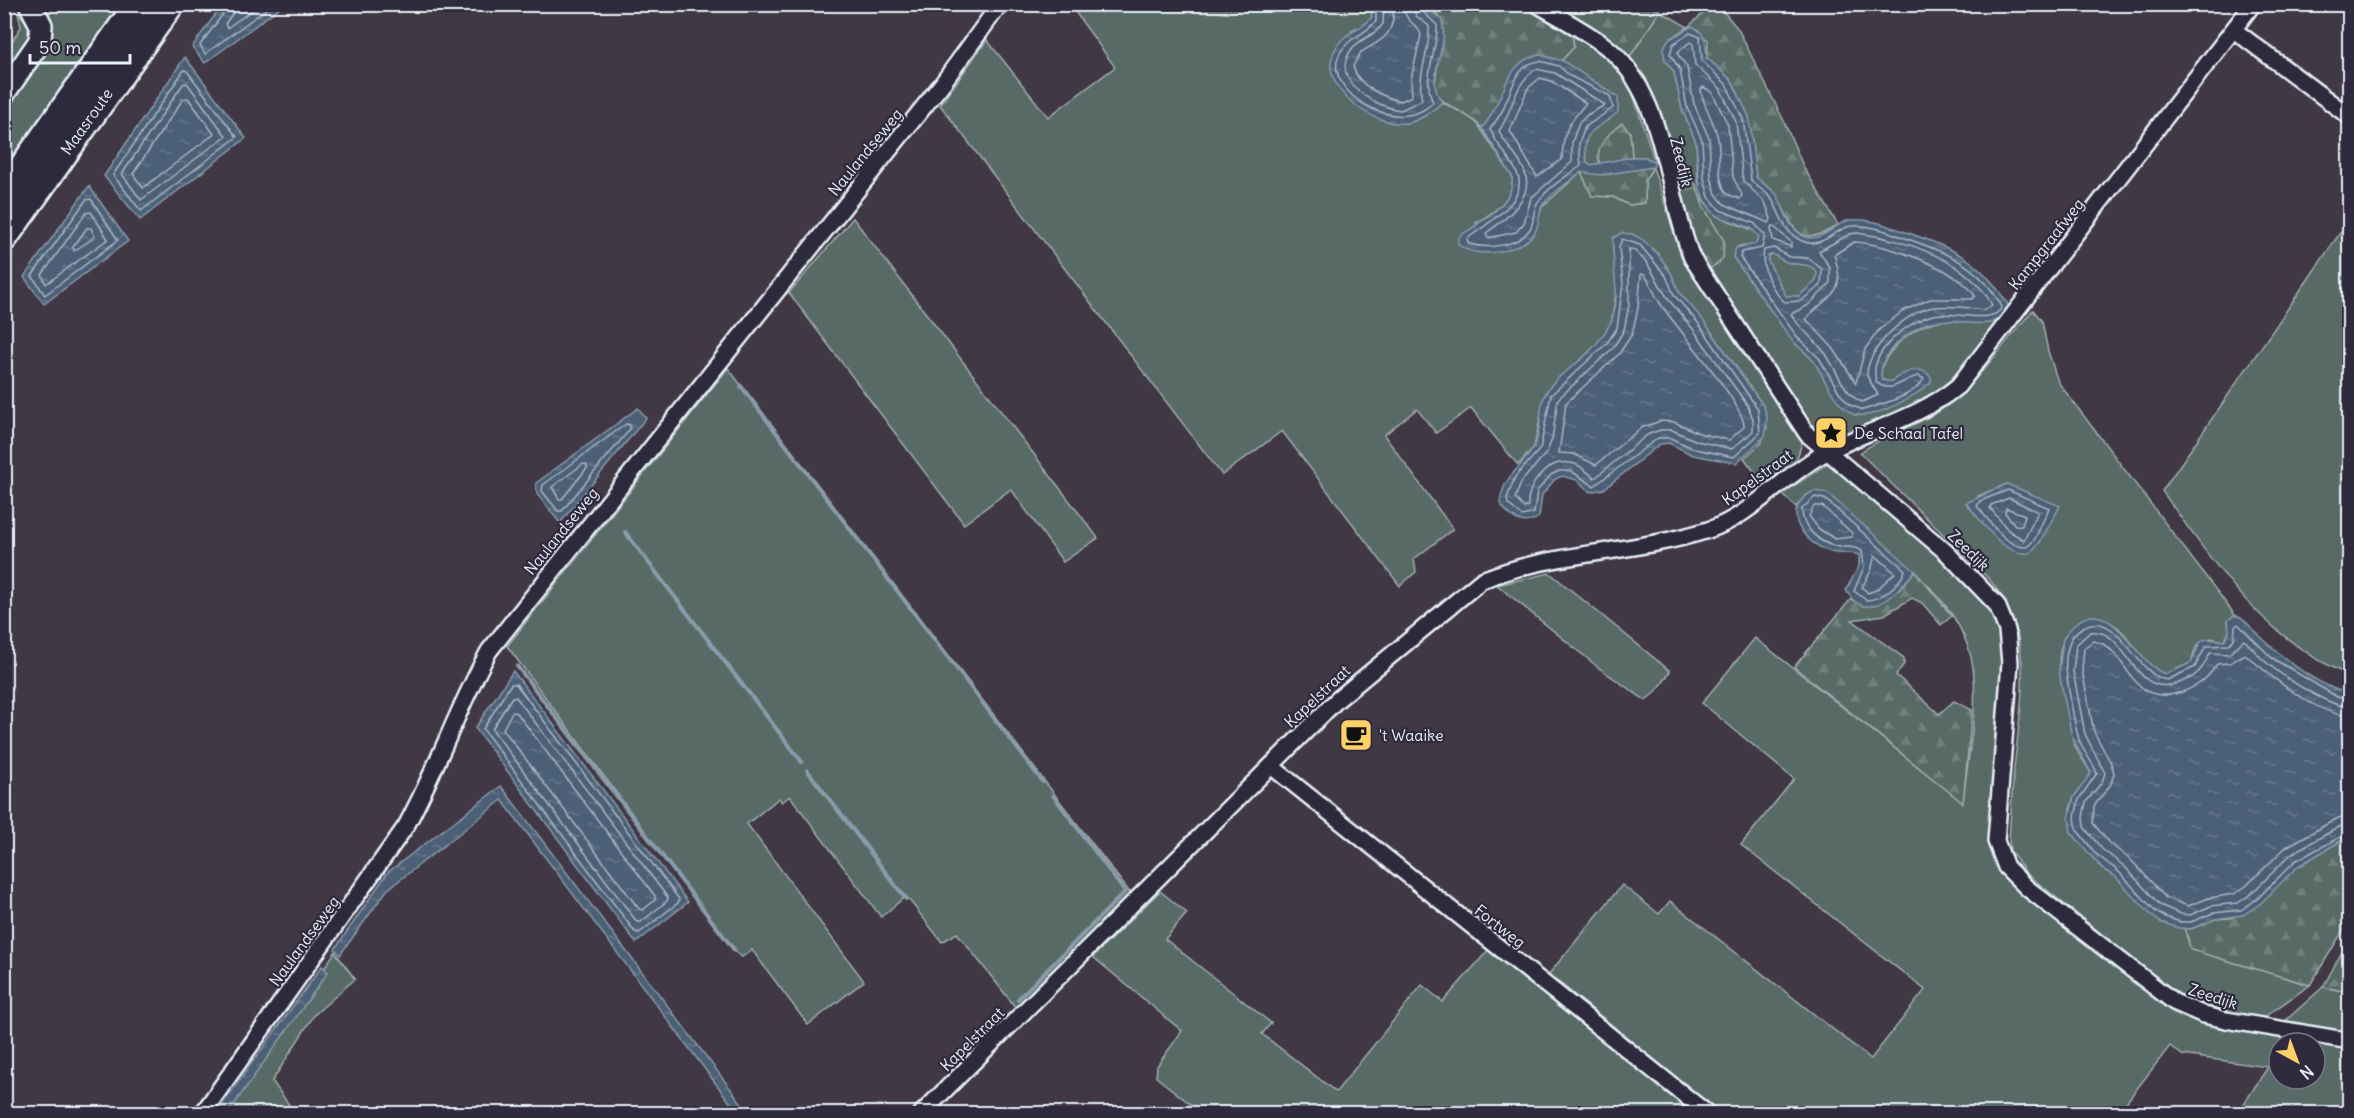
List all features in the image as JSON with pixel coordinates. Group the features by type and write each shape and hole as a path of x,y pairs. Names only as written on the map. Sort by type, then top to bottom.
{"highway":[{"name":"Maasroute","path":"4,194 139,4"},
{"name":"Maasroute","path":"4,237 170,4"}],"main road":[{"path":"4,93 40,41 41,25 26,6"}],"street":[{"name":"Naulandseweg","path":"202,1113 406,826 428,784 472,681 489,651 942,84 1000,4"},
{"name":"Zeedijk","path":"1537,4 1605,45 1631,74 1651,111 1680,229 1692,258 1807,434 1946,552 1997,605 2007,630 2010,663 1996,841 2006,867 2015,878 2174,1002 2204,1015 2226,1020 2349,1041"},
{"name":"Kampgraafweg","path":"1826,452 1911,417 1941,400 1958,386 2253,4"},
{"path":"2234,30 2349,117"},
{"name":"Kapelstraat","path":"921,1113 1355,685 1482,580 1509,569 1664,542 1710,530 1730,520 1794,471 1826,452"},
{"name":"Fortweg","path":"1271,766 1708,1113"}],"green space":[{"path":"1650,4 1660,11 1629,58 1613,43 1558,10 1560,5"},
{"path":"43,5 122,5 5,171 5,105 44,52 51,36 50,18"},
{"path":"1070,5 1370,5 1372,17 1363,27 1353,29 1331,67 1338,87 1359,107 1398,123 1420,118 1442,102 1475,120 1512,176 1507,198 1489,215 1476,223 1524,243 1534,233 1542,207 1581,172 1592,196 1613,197 1629,205 1645,203 1645,180 1653,167 1678,245 1695,276 1803,440 1796,461 1766,487 1744,458 1761,443 1767,428 1764,407 1713,334 1679,292 1671,273 1658,254 1632,234 1613,247 1617,284 1611,325 1603,339 1546,392 1534,447 1518,465 1471,408 1436,433 1417,409 1384,435 1453,529 1414,559 1416,572 1400,586 1282,431 1222,475 940,105 987,40 1048,117 1115,67"},
{"path":"1422,5 1519,5 1572,35 1574,47 1561,61 1543,57 1530,59 1519,65 1482,128 1434,92 1443,24 1436,13"},
{"path":"1709,8 1723,11 1738,29 1783,119 1804,168 1838,225 1825,233 1806,236 1799,232 1788,218 1775,193 1756,177 1749,117 1732,81 1707,58 1708,40 1688,27"},
{"path":"1660,11 1688,27 1668,40 1665,60 1674,72 1682,109 1696,142 1698,179 1703,200 1717,216 1757,232 1759,237 1755,244 1739,246 1733,257 1794,342 1815,362 1854,415 1897,377 1891,382 1882,380 1882,366 1895,346 1910,333 1937,321 1986,322 2003,318 1963,367 1946,385 1929,398 1849,436 1830,438 1815,431 1707,270 1718,232 1703,206 1696,185 1676,179 1646,78 1629,58"},
{"path":"18,13 26,22 29,39 23,56 5,82 5,52 21,27"},
{"path":"1572,35 1601,52 1628,79 1655,162 1645,157 1632,157 1630,132 1617,127 1600,148 1600,164 1591,165 1587,162 1585,146 1588,135 1591,130 1609,120 1618,97 1561,61 1574,47"},
{"path":"1622,123 1630,132 1632,157 1600,164 1598,158 1601,146"},
{"path":"1653,167 1645,180 1645,203 1629,205 1613,197 1592,196 1581,172 1613,173"},
{"path":"1687,177 1696,185 1703,206 1724,241 1723,258 1707,270 1691,233 1676,179"},
{"path":"853,218 1098,538 1063,562 1011,489 964,524 789,293"},
{"path":"2349,220 2349,675 2319,660 2292,642 2267,621 2221,571 2162,491"},
{"path":"1772,254 1794,264 1811,266 1817,272 1816,281 1799,296 1786,296 1768,261 1768,256"},
{"path":"2033,310 2042,321 2048,351 2058,382 2235,615 2228,620 2229,632 2224,641 2211,638 2196,647 2191,663 2165,674 2149,664 2122,631 2104,620 2092,618 2084,620 2066,636 2062,645 2059,666 2073,741 2091,774 2074,797 2070,809 2071,832 2104,870 2115,876 2160,922 2184,928 2191,950 2310,985 2263,1018 2215,1009 2176,994 2026,873 2010,851 2012,790 2022,688 2022,665 2013,621 2004,600 1989,579 1860,453 1931,416 1951,402 1976,378","holes":["2007,484 2055,512 2040,542 1978,496"]},
{"path":"728,368 1131,894 1017,1009 957,933 942,942 906,896 881,917 790,796 782,802 779,798 747,824 864,981 808,1025 752,950 742,957 735,952 507,646"},
{"path":"1830,462 1975,586 1993,608 2004,632 1993,844 2081,938 2178,1016 2267,1032 2267,1067 2182,1055 2170,1046 2118,1113 1720,1113 1549,974 1622,885 1659,914 1670,901 1871,1059 1925,990 1741,845 1794,779 1702,703 1755,638 1963,802 1975,691 1971,657 1961,630 1946,606 1926,584 1879,544 1806,495 1796,507 1782,494"},
{"path":"1915,571 1952,616 1941,625 1922,603 1912,598 1884,615 1852,620 1904,658 1904,664 1896,675 1939,714 1954,701 1972,710 1963,803 1794,667 1851,599 1858,603 1899,590"},
{"path":"1550,573 1670,671 1653,694 1645,700 1599,668 1497,585"},
{"path":"2349,836 2349,921 2310,985 2191,950 2184,928 2191,929 2215,919 2232,918 2298,866"},
{"path":"1160,891 1187,913 1165,939 1271,1023 1262,1034 1336,1092 1422,985 1443,1002 1490,948 1694,1113 1202,1113 1156,1077 1157,1066 1182,1031 1093,957"},
{"path":"2349,939 2349,992 2323,987"},
{"path":"335,952 355,979 314,1015 272,1081 295,1113 227,1114"},
{"path":"2323,987 2349,992 2349,1031 2285,1021"},
{"path":"2327,1043 2349,1047 2349,1113 2247,1113 2241,1108 2267,1069 2267,1091 2327,1091"}],"water":[{"path":"223,4 283,5 205,63 192,47"},
{"path":"1370,5 1422,5 1441,19 1443,41 1435,82 1442,102 1416,120 1394,123 1366,113 1342,93 1334,80 1331,67 1333,54 1341,40 1372,17"},
{"path":"1692,26 1701,32 1706,43 1707,58 1732,81 1749,117 1756,177 1777,195 1787,218 1798,232 1810,238 1817,237 1844,222 1863,220 1877,222 1921,237 1952,250 1977,267 1999,291 2010,308 2008,311 1992,322 1976,324 1943,320 1928,323 1908,334 1890,351 1884,361 1881,370 1882,380 1891,382 1900,375 1917,370 1927,373 1931,377 1931,382 1906,400 1882,411 1861,415 1847,410 1836,398 1815,363 1792,340 1733,257 1736,248 1755,244 1759,237 1751,228 1717,216 1710,209 1700,190 1696,142 1682,109 1674,72 1665,60 1663,49 1668,40","holes":["1772,254 1788,262 1811,267 1817,272 1816,281 1799,296 1786,296 1768,261 1768,256"]},
{"path":"1541,55 1563,61 1618,97 1618,112 1588,136 1585,151 1587,162 1591,165 1632,157 1645,157 1655,162 1653,167 1601,175 1581,172 1555,192 1542,206 1537,229 1529,239 1520,245 1498,252 1476,252 1466,249 1458,244 1459,237 1494,212 1502,204 1512,186 1512,176 1482,128 1495,108 1512,73 1529,58"},
{"path":"185,57 246,138 140,220 104,176"},
{"path":"89,186 128,241 44,304 24,277"},
{"path":"1621,233 1632,234 1643,240 1658,254 1671,273 1679,292 1703,320 1764,407 1767,417 1765,436 1736,463 1693,455 1669,443 1660,444 1604,489 1590,492 1577,480 1562,476 1555,479 1542,495 1539,517 1528,522 1517,520 1500,503 1502,493 1509,478 1535,445 1542,404 1550,386 1599,341 1614,314 1616,288 1613,238"},
{"path":"638,408 646,418 560,523 537,494 536,483"},
{"path":"2007,484 2060,506 2040,542 2030,553 2020,553 2002,544 1966,503"},
{"path":"1814,491 1827,493 1915,571 1882,602 1872,606 1863,606 1854,601 1846,590 1859,566 1859,555 1831,552 1820,548 1803,533 1798,525 1797,507 1803,498"},
{"path":"2235,615 2242,618 2278,653 2305,673 2334,689 2349,694 2349,836 2298,866 2261,903 2243,915 2215,919 2191,929 2179,928 2160,922 2151,915 2115,876 2104,870 2071,832 2069,818 2074,797 2091,773 2072,737 2059,672 2063,639 2078,622 2092,616 2106,620 2119,630 2154,668 2166,674 2191,663 2203,640 2224,641 2229,632 2228,620"},
{"path":"513,671 688,902 636,943 475,728"},
{"path":"501,786 749,1113 738,1113 502,800 387,890 340,955 335,949 388,872"},
{"path":"322,966 328,972 228,1113 216,1113"}],"waterway":[{"path":"741,386 1043,782"},
{"path":"625,532 802,762"},
{"path":"517,666 735,951"},
{"path":"807,770 906,899"},
{"path":"1018,999 1125,892 1053,795"}],"place":[{"name":"De Schaal Tafel","path":"1831,433"},
{"name":"'t Waaike","path":"1356,735"}]}
